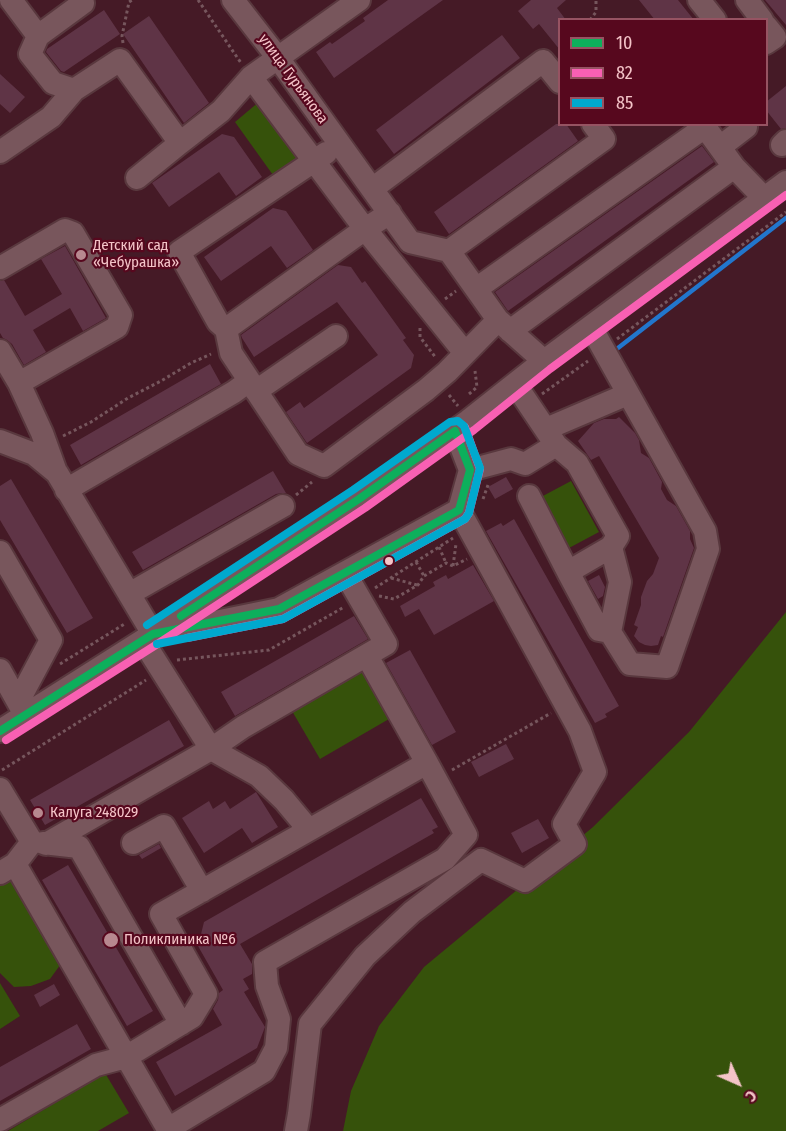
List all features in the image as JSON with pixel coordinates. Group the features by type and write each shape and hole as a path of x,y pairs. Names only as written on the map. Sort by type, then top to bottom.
{"street":[{"path":"11,0 38,36"},
{"name":"улица Гурьянова","path":"233,0 278,58 410,242 449,252"},
{"path":"136,178 221,111 250,78 278,58 332,8 358,0"},
{"path":"699,0 713,18"},
{"path":"747,0 760,18"},
{"path":"74,90 53,83 30,54 38,36 83,3"},
{"path":"768,28 775,37 768,42"},
{"path":"0,152 51,117 74,90 120,60 180,143"},
{"path":"372,189 543,61 558,80"},
{"path":"250,78 366,229 425,319 465,354"},
{"path":"544,361 504,325 449,252 604,139 594,126"},
{"path":"473,285 705,126"},
{"path":"707,126 734,167 765,199"},
{"path":"720,147 746,127"},
{"path":"340,144 178,252 219,322 226,329 231,353 298,454 324,466 426,390 465,354 504,325 734,167"},
{"path":"0,731 22,708 148,638 359,499 455,431 544,361 786,182"},
{"path":"226,329 390,213"},
{"path":"0,268 65,230 74,233 121,315 117,327 19,383"},
{"path":"591,327 705,531 708,549 667,667 630,664 610,632 620,582 611,547"},
{"path":"62,482 234,392 253,386 336,336"},
{"path":"0,351 19,383 62,482 141,614 162,671 211,749 259,776 284,800 309,830"},
{"path":"515,384 551,437 577,463 618,536 611,547 568,572"},
{"path":"470,470 512,459 525,464 551,437 628,394"},
{"path":"296,1131 310,1024 365,956 412,912 481,860 525,881 575,844 564,825 595,772 580,731 459,510 470,470 455,431"},
{"path":"0,441 34,454 62,482"},
{"path":"529,495 599,630 610,632"},
{"path":"129,594 283,506"},
{"path":"148,638 279,609 459,510"},
{"path":"0,552 51,640 22,708"},
{"path":"345,573 363,596 386,644 243,727 211,749 39,843 8,868 169,1130 264,1071 276,1048 279,1019 267,986 265,962 445,859 466,835 367,656"},
{"path":"0,670 22,708"},
{"path":"0,1120 96,1065 126,1057 192,1017 206,994 161,914 309,830 431,771"},
{"path":"0,789 39,843 79,847 181,1024"},
{"path":"133,843 164,826 202,891"}],"path":[{"path":"120,60 122,36 129,2 132,0"},
{"path":"198,0 250,78"},
{"path":"592,18 596,12 596,0"},
{"path":"528,403 786,212"},
{"path":"465,354 476,372 477,387 458,406 446,391 447,372 420,337 425,319 473,285"},
{"path":"47,448 66,434 91,422 128,398 191,363 211,354 231,353"},
{"path":"283,506 309,485 324,466"},
{"path":"0,771 177,660 269,650 363,596 458,535 453,566"},
{"path":"439,547 446,563 453,566 482,552"},
{"path":"416,562 424,576"},
{"path":"363,596 394,599 418,585 424,576 446,563"},
{"path":"391,578 418,585"},
{"path":"56,667 141,614"},
{"path":"431,771 565,705"}],"green space":[{"path":"260,101 314,168 283,189 235,122"},
{"path":"571,481 599,532 569,548 541,497"},
{"path":"786,612 786,1131 343,1131 351,1091 379,1026 424,967 593,827 689,732"},
{"path":"362,671 389,719 320,759 292,711"},
{"path":"14,875 63,961 50,979 31,986 14,987 0,973 0,883"},
{"path":"0,983 20,1016 0,1029"},
{"path":"105,1073 129,1113 98,1131 8,1131"}],"building":[{"path":"388,0 443,0 334,78 316,52 365,21 363,18"},
{"path":"531,0 566,0 557,8 564,18 558,18 558,48 539,24 533,29 518,11"},
{"path":"639,0 678,0 692,18 653,18"},
{"path":"765,0 786,0 786,25"},
{"path":"104,10 120,34 64,72 61,71 46,52 47,49"},
{"path":"149,16 209,103 184,123 123,34"},
{"path":"502,35 520,58 394,154 376,130"},
{"path":"0,74 25,97 10,113 0,104"},
{"path":"786,86 786,128 781,129 768,113 768,100"},
{"path":"556,124 567,126 578,141 449,234 434,212"},
{"path":"222,134 234,137 262,177 236,196 219,172 169,207 152,183"},
{"path":"702,146 714,162 508,311 495,292"},
{"path":"273,208 286,211 313,250 287,268 271,246 221,281 204,257"},
{"path":"65,246 106,318 83,331 70,308 33,330 46,352 24,365 12,344 0,333 0,281 4,280 25,316 62,294 41,259"},
{"path":"338,265 351,267 362,283 365,281 406,338 403,340 414,355 411,368 307,443 286,412 300,402 304,408 378,355 337,302 254,357 241,335"},
{"path":"210,364 221,384 81,465 70,445"},
{"path":"619,417 635,433 639,440 641,453 649,458 662,482 661,489 667,500 676,506 690,531 690,539 694,548 663,637 661,636 658,645 651,646 639,642 634,636 638,627 634,625 641,605 641,597 659,558 599,456 591,460 578,441 594,423"},
{"path":"273,471 286,493 276,494 143,570 132,552"},
{"path":"506,477 513,489 495,499 488,487"},
{"path":"11,479 93,618 67,633 0,520 0,486"},
{"path":"514,519 619,706 605,714 607,717 595,723 486,531 501,523 503,526"},
{"path":"473,565 494,601 434,635 419,609 405,617 400,606 435,586 433,582 446,575 448,579"},
{"path":"599,575 605,587 603,596 598,599 588,581"},
{"path":"354,616 368,639 235,716 221,692"},
{"path":"410,650 456,732 432,745 386,663"},
{"path":"169,720 184,746 45,825 30,800"},
{"path":"506,744 514,759 479,777 471,762"},
{"path":"256,792 278,827 252,843 242,828 204,853 182,818 209,801 213,809 225,801 230,809"},
{"path":"421,798 438,827 432,830 434,833 240,944 252,964 252,974 243,979 249,989 244,992 265,1027 257,1048 175,1096 156,1062 222,1025 213,1009 219,993 223,990 198,946 204,922"},
{"path":"538,819 549,838 522,853 511,833"},
{"path":"159,844 161,848 142,859 139,855"},
{"path":"68,865 153,1011 127,1026 42,880"},
{"path":"54,984 60,995 40,1007 34,995"},
{"path":"77,1024 91,1049 0,1101 0,1067"}],"waterway":[{"path":"618,348 786,218"}],"transit line":[{"name":"82","path":"6,740 365,508 474,430 550,369 786,195"},
{"name":"85","path":"147,625 353,490 450,422 458,421 464,426 480,468 469,513 465,519 283,619 157,644"},
{"name":"82","path":"187,638 283,619 465,519 469,513 480,469 465,427"},
{"name":"10","path":"181,616 359,499 455,431"},
{"name":"10","path":"0,731 153,634 279,609 459,510 470,470 455,431"}],"place":[{"name":"Детский сад «Чебурашка»","path":"81,255"},
{"name":"Калуга 248029","path":"38,813"},
{"name":"Поликлиника №6","path":"111,940"}]}
